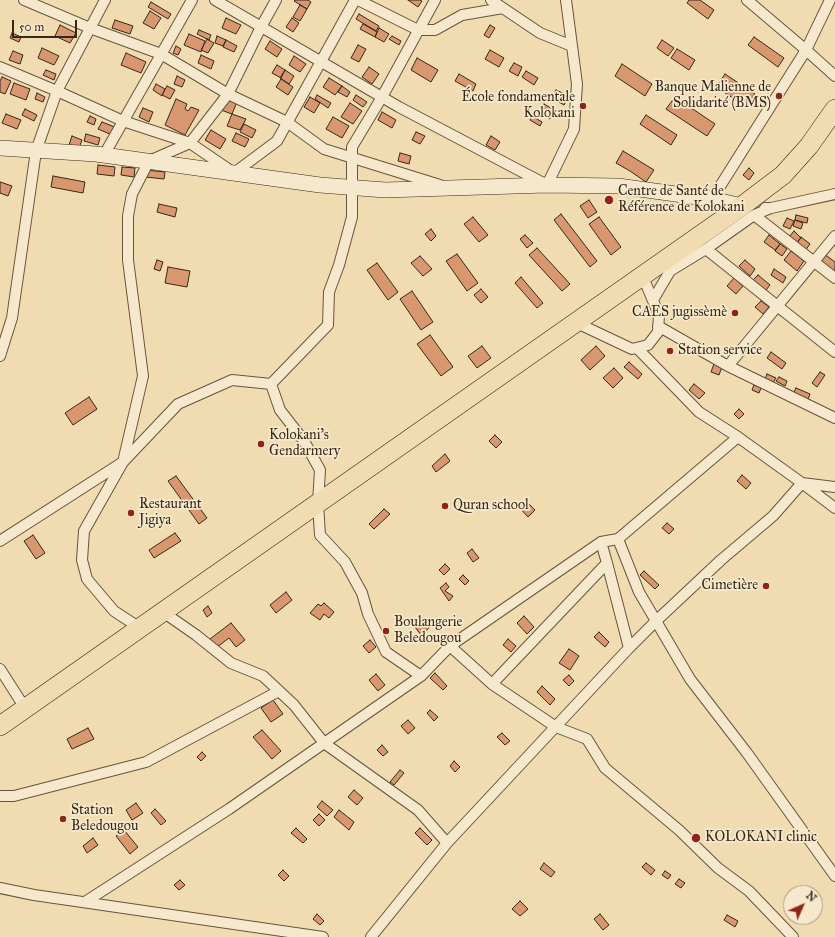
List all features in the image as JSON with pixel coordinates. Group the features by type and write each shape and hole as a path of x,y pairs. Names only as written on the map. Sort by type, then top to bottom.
{"highway":[{"path":"0,726 643,277 748,211 809,146 835,109"}],"main road":[{"path":"0,148 104,155 320,185 384,190 547,185 618,186 712,199 748,211"}],"street":[{"path":"24,0 90,28 162,54 228,94 287,122 324,149 352,159 453,188"},
{"path":"0,356 12,318 36,150 57,91 105,0"},
{"path":"104,155 192,0"},
{"path":"215,0 382,97 547,185 574,130 577,84 566,0"},
{"path":"2,537 123,462 143,376 128,260 128,216 132,194 149,161 190,143 228,94 276,0"},
{"path":"0,67 123,121 190,143 234,173 277,141 355,0"},
{"path":"358,0 418,30 435,30 462,15 503,8"},
{"path":"271,384 328,325 329,292 339,265 352,217 352,147 382,97 435,0"},
{"path":"491,0 540,33 572,46"},
{"path":"747,0 835,76"},
{"path":"712,199 806,50 830,0"},
{"path":"653,300 670,271 706,249 748,211 771,208 835,194"},
{"path":"748,211 771,208"},
{"path":"748,211 835,278"},
{"path":"728,366 835,236"},
{"path":"706,249 835,352"},
{"path":"577,323 632,349 648,345 658,332 659,315 643,277"},
{"path":"658,326 728,366 835,418"},
{"path":"637,348 699,412 738,437 835,508"},
{"path":"140,628 114,611 87,579 82,560 84,531 123,462 178,404 232,380 271,384"},
{"path":"271,384 280,410 304,441 320,470 318,503 320,535 349,568 362,593 368,614 386,652 421,676"},
{"path":"85,902 229,809 421,676 450,646 601,542 618,539 738,437"},
{"path":"802,483 835,487"},
{"path":"371,937 447,842 629,648 721,560 773,516 802,483"},
{"path":"618,539 639,592 690,679 747,753 835,876"},
{"path":"601,542 629,648"},
{"path":"492,684 607,563"},
{"path":"163,612 196,635 231,663 263,676 294,706 324,743 418,810 447,842"},
{"path":"450,646 492,684 556,727 587,739 605,768 679,830 718,868 749,891 793,937"},
{"path":"0,669 25,708"},
{"path":"0,796 14,796 146,762 279,691"},
{"path":"0,888 323,937"}],"building":[{"path":"308,0 311,2 307,9 294,1"},
{"path":"408,0 420,0 422,1 418,7"},
{"path":"689,0 700,0 714,10 708,19 687,3"},
{"path":"151,2 171,14 168,19 148,7"},
{"path":"300,5 307,9 300,21 293,17"},
{"path":"150,11 161,18 154,29 143,23"},
{"path":"359,14 379,26 376,31 356,19"},
{"path":"226,18 241,25 236,34 222,28"},
{"path":"292,18 299,23 293,32 286,27"},
{"path":"115,20 133,26 130,34 112,28"},
{"path":"363,24 377,32 375,37 360,29"},
{"path":"60,25 76,33 70,43 55,36"},
{"path":"490,25 495,28 489,38 484,35"},
{"path":"379,28 389,34 384,42 375,37"},
{"path":"199,30 211,35 209,40 197,34"},
{"path":"12,33 21,37 19,42 10,38"},
{"path":"189,34 205,41 201,52 184,45"},
{"path":"217,36 226,40 223,46 215,43"},
{"path":"392,36 401,41 399,45 389,39"},
{"path":"754,37 784,58 778,67 748,45"},
{"path":"207,39 214,43 208,53 201,50"},
{"path":"226,40 237,46 234,52 223,47"},
{"path":"662,40 674,48 668,56 657,48"},
{"path":"270,41 282,49 277,57 265,49"},
{"path":"358,45 366,49 359,62 351,58"},
{"path":"176,46 181,49 178,55 173,53"},
{"path":"42,48 59,56 54,65 38,58"},
{"path":"677,49 695,60 689,70 671,58"},
{"path":"490,50 504,58 499,67 485,59"},
{"path":"13,51 23,55 20,64 9,60"},
{"path":"126,53 146,62 141,73 121,65"},
{"path":"201,55 214,61 211,69 198,63"},
{"path":"294,56 306,64 300,72 289,65"},
{"path":"417,58 438,70 431,82 411,70"},
{"path":"514,63 522,67 518,76 509,71"},
{"path":"622,64 652,84 645,96 615,76"},
{"path":"277,65 285,70 281,78 272,73"},
{"path":"369,67 379,74 372,84 362,77"},
{"path":"46,70 56,74 54,80 43,75"},
{"path":"285,70 294,76 289,84 280,78"},
{"path":"526,71 538,78 534,85 522,77"},
{"path":"459,74 476,84 473,91 455,81"},
{"path":"725,74 755,94 747,107 716,87"},
{"path":"177,76 185,80 182,87 174,84"},
{"path":"2,77 11,81 5,94 0,92 0,81"},
{"path":"329,78 342,86 335,95 323,87"},
{"path":"281,79 293,87 288,95 276,87"},
{"path":"14,83 30,89 26,100 10,94"},
{"path":"156,84 165,89 162,96 153,90"},
{"path":"167,86 175,90 170,99 162,95"},
{"path":"342,86 350,92 347,97 338,92"},
{"path":"556,90 569,96 564,105 552,98"},
{"path":"37,93 45,97 43,102 35,99"},
{"path":"317,95 331,103 328,108 315,99"},
{"path":"356,95 367,102 363,107 353,100"},
{"path":"226,97 237,102 232,114 221,110"},
{"path":"310,97 320,103 314,113 304,107"},
{"path":"675,97 715,124 707,136 666,109"},
{"path":"176,99 187,104 185,109 188,111 191,107 199,110 185,135 165,125"},
{"path":"350,103 362,111 353,124 341,117"},
{"path":"544,104 554,110 550,119 540,113"},
{"path":"143,108 153,112 149,122 139,117"},
{"path":"25,109 37,115 34,121 22,115"},
{"path":"382,112 396,120 392,128 378,120"},
{"path":"6,114 21,120 17,129 2,123"},
{"path":"232,114 246,119 240,130 227,126"},
{"path":"646,115 677,135 671,145 640,124"},
{"path":"90,116 96,119 94,125 87,122"},
{"path":"532,116 542,122 540,126 530,120"},
{"path":"333,117 349,126 342,138 326,129"},
{"path":"102,122 115,127 112,135 98,129"},
{"path":"244,124 256,130 252,138 240,132"},
{"path":"211,130 226,139 220,149 205,140"},
{"path":"416,132 425,136 420,144 412,140"},
{"path":"236,133 249,139 245,147 232,141"},
{"path":"86,134 100,138 98,145 84,141"},
{"path":"72,136 82,140 79,148 69,145"},
{"path":"491,136 500,142 495,150 486,145"},
{"path":"623,151 654,170 646,182 616,163"},
{"path":"400,153 411,156 409,164 398,161"},
{"path":"98,165 115,167 114,176 97,174"},
{"path":"122,167 135,168 134,177 121,175"},
{"path":"749,168 754,173 749,180 743,175"},
{"path":"146,170 165,172 164,179 145,177"},
{"path":"53,176 85,182 83,193 51,187"},
{"path":"0,182 12,186 8,196 0,193"},
{"path":"589,200 597,212 588,218 580,206"},
{"path":"159,204 177,208 175,217 157,212"},
{"path":"561,214 597,261 590,267 554,220"},
{"path":"796,215 808,218 807,223 795,220"},
{"path":"473,217 488,235 479,242 464,224"},
{"path":"599,217 621,247 611,255 589,224"},
{"path":"787,218 794,221 790,229 783,226"},
{"path":"795,220 803,223 801,229 793,226"},
{"path":"431,229 436,236 431,241 425,234"},
{"path":"794,231 801,238 796,244 789,237"},
{"path":"525,235 533,243 527,248 520,239"},
{"path":"769,235 780,244 775,250 764,242"},
{"path":"801,237 810,244 805,251 796,244"},
{"path":"780,244 787,249 782,256 775,251"},
{"path":"537,248 570,284 562,291 529,255"},
{"path":"791,251 804,261 797,271 784,260"},
{"path":"823,253 835,262 835,272 816,261"},
{"path":"457,254 478,283 467,291 446,261"},
{"path":"420,256 432,269 423,276 411,263"},
{"path":"157,260 163,262 160,271 154,269"},
{"path":"745,260 755,269 750,276 739,266"},
{"path":"377,263 398,292 388,300 367,270"},
{"path":"168,267 190,271 187,287 165,283"},
{"path":"774,269 786,277 783,283 771,275"},
{"path":"758,275 770,285 766,290 753,280"},
{"path":"521,277 543,303 537,308 515,283"},
{"path":"734,278 743,286 736,294 727,286"},
{"path":"481,289 488,297 481,303 474,295"},
{"path":"412,291 433,322 421,330 400,299"},
{"path":"761,301 769,307 763,314 755,307"},
{"path":"430,335 453,367 441,376 417,344"},
{"path":"482,346 491,358 477,368 468,356"},
{"path":"596,346 605,356 590,370 581,360"},
{"path":"771,352 786,363 782,369 767,358"},
{"path":"629,362 642,374 638,379 624,367"},
{"path":"714,364 722,367 719,375 711,372"},
{"path":"614,368 623,378 613,388 603,378"},
{"path":"820,372 825,375 817,387 812,383"},
{"path":"767,374 776,378 773,383 765,379"},
{"path":"779,377 787,381 785,386 776,381"},
{"path":"694,384 705,393 699,399 689,390"},
{"path":"754,385 761,388 759,393 752,390"},
{"path":"796,388 810,394 807,402 792,396"},
{"path":"89,397 97,409 73,425 65,413"},
{"path":"739,409 744,414 739,419 734,414"},
{"path":"495,435 502,442 496,448 489,441"},
{"path":"445,454 450,461 436,472 432,466"},
{"path":"742,475 751,483 746,489 737,481"},
{"path":"176,476 207,518 199,524 168,481"},
{"path":"526,501 535,510 528,517 519,507"},
{"path":"384,509 390,514 374,529 369,524"},
{"path":"667,523 674,529 669,534 662,528"},
{"path":"175,533 181,541 154,558 149,550"},
{"path":"33,535 45,553 36,559 24,541"},
{"path":"472,549 479,558 473,562 467,553"},
{"path":"445,564 450,569 444,575 439,570"},
{"path":"644,571 659,585 655,589 640,575"},
{"path":"463,575 469,581 465,585 459,579"},
{"path":"446,583 449,587 445,591 453,596 449,601 440,588"},
{"path":"286,592 292,600 276,613 270,605"},
{"path":"324,603 334,612 329,618 324,614 320,620 310,613 318,604 321,606"},
{"path":"208,606 212,613 207,617 203,610"},
{"path":"524,616 534,627 527,634 517,623"},
{"path":"425,619 431,626 421,635 415,627"},
{"path":"231,623 245,640 236,647 229,638 217,647 210,639"},
{"path":"599,632 609,642 605,647 594,637"},
{"path":"508,639 516,646 511,652 503,645"},
{"path":"370,640 376,647 369,653 363,646"},
{"path":"569,649 579,656 570,670 559,663"},
{"path":"435,673 447,686 443,690 430,678"},
{"path":"376,674 385,685 378,691 369,680"},
{"path":"569,675 574,681 569,686 563,680"},
{"path":"542,686 555,699 550,705 537,692"},
{"path":"273,700 283,714 271,722 261,708"},
{"path":"430,710 438,717 434,721 427,713"},
{"path":"408,720 415,728 408,734 401,726"},
{"path":"88,728 94,739 72,749 67,739"},
{"path":"262,730 281,751 272,759 253,737"},
{"path":"502,733 510,741 505,745 497,737"},
{"path":"382,745 388,752 383,756 377,750"},
{"path":"202,752 206,756 201,761 197,757"},
{"path":"454,761 460,767 455,772 450,766"},
{"path":"400,770 404,773 394,785 390,782"},
{"path":"354,790 363,798 357,805 348,797"},
{"path":"322,801 333,810 327,816 317,807"},
{"path":"136,803 143,813 132,820 126,810"},
{"path":"155,809 166,821 161,825 151,813"},
{"path":"339,810 354,822 349,830 334,817"},
{"path":"319,814 325,820 319,826 313,820"},
{"path":"296,828 307,839 303,843 291,833"},
{"path":"420,828 432,840 427,845 415,833"},
{"path":"124,830 138,847 130,854 116,836"},
{"path":"93,838 98,845 87,853 83,846"},
{"path":"544,863 555,872 551,877 540,869"},
{"path":"646,863 655,870 651,875 642,867"},
{"path":"283,870 289,876 284,881 278,875"},
{"path":"665,871 671,875 668,879 662,875"},
{"path":"679,879 685,883 681,888 675,884"},
{"path":"180,880 185,885 179,890 174,885"},
{"path":"520,901 528,909 520,916 512,909"},
{"path":"317,914 324,921 320,925 313,919"},
{"path":"600,914 609,925 603,930 594,919"},
{"path":"727,915 738,921 735,927 724,920"}],"place":[{"name":"Banque Malienne de Solidarité (BMS)","path":"779,96"},
{"name":"École fondamentale Kolokani","path":"583,106"},
{"name":"Centre de Santé de Référence de Kolokani","path":"609,200"},
{"name":"CAES jugissèmè","path":"735,313"},
{"name":"Station service","path":"670,351"},
{"name":"Kolokani's Gendarmery","path":"261,444"},
{"name":"Quran school","path":"445,506"},
{"name":"Restaurant Jigiya","path":"131,513"},
{"name":"Cimetière","path":"766,586"},
{"name":"Boulangerie Beledougou","path":"386,631"},
{"name":"Station Beledougou","path":"63,819"},
{"name":"KOLOKANI clinic","path":"696,838"}]}
